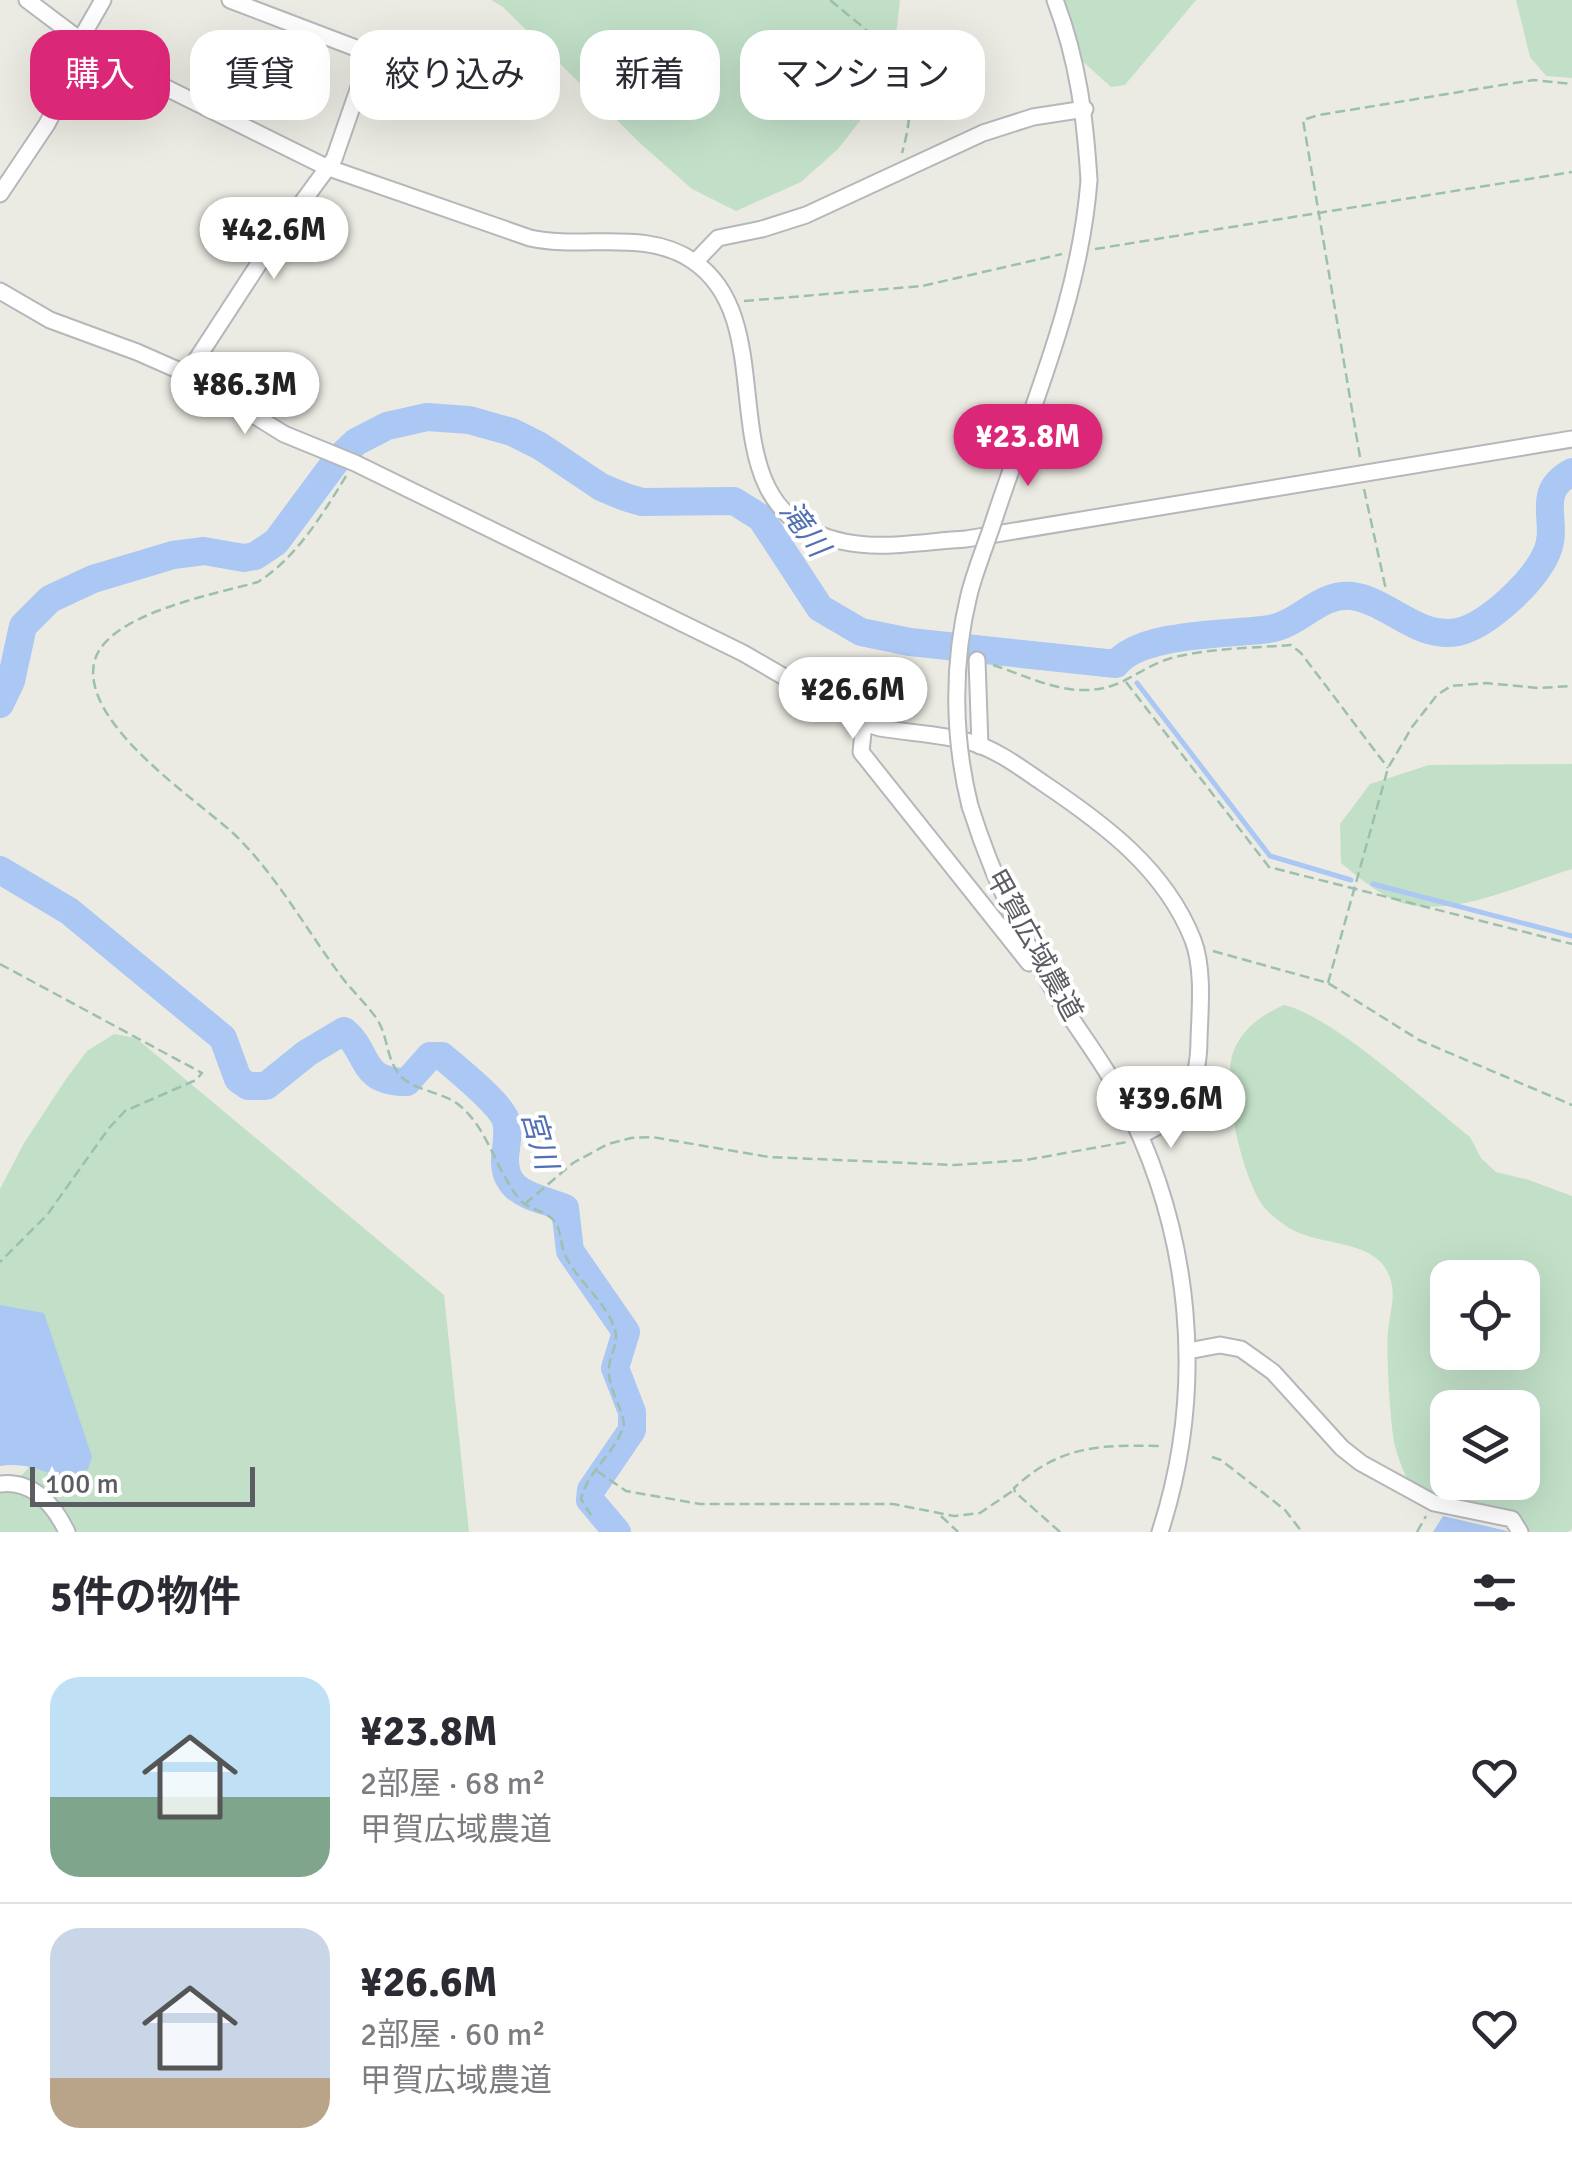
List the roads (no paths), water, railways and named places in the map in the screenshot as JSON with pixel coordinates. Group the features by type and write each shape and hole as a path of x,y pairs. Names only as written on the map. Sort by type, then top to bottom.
{"street":[{"path":"26,0 66,30"},
{"path":"89,30 102,0"},
{"path":"186,374 334,159 368,71 369,58 360,50 230,0"},
{"name":"甲賀広域農道","path":"1055,0 1071,42 1085,109 1089,180 1082,242 1064,317 969,594 957,692 958,741 970,806 1008,909 1057,997 1105,1068 1142,1138 1164,1198 1182,1272 1188,1390 1174,1489 1160,1532"},
{"path":"170,87 326,167 530,238 564,244 635,242 668,249 695,262 728,302 742,363 754,452 774,501 818,534 842,542 966,539 1572,440"},
{"path":"695,262 718,238 806,214 1007,124 1085,109"},
{"path":"0,194 47,120"},
{"path":"0,291 50,320 186,374 284,434 328,451 742,653 864,722 980,746 1099,820 1139,856 1194,943 1200,997 1199,1064 1188,1098 1164,1123 1142,1138"},
{"path":"977,660 980,746"},
{"path":"864,722 861,752 1057,997"},
{"path":"1188,1350 1227,1344 1242,1349 1274,1372 1352,1457 1434,1503 1512,1518 1520,1532"},
{"path":"0,1484 27,1486 42,1496 67,1532"}],"water":[{"path":"0,1305 44,1313 92,1457 88,1469 70,1486 37,1469 0,1466"},
{"path":"1443,1516 1507,1531 1507,1532 1433,1532"}],"waterway":[{"name":"滝川","path":"0,704 11,681 23,626 50,599 93,579 173,555 204,551 244,558 255,556 276,542 336,461 356,442 387,426 427,417 469,420 512,432 601,487 642,502 734,501 761,518 820,608 861,632 910,642 1116,664 1128,654 1165,640 1280,626 1340,596 1366,599 1430,630 1443,633 1470,628 1509,600 1541,563 1550,541 1553,489 1572,472"},
{"path":"1137,683 1270,856 1351,880"},
{"name":"宮川","path":"0,870 69,911 223,1038 238,1079 248,1086 266,1086 307,1053 344,1031 380,1077 407,1082 430,1056 442,1056 494,1103 506,1122 508,1176 522,1192 565,1208 570,1251 626,1332 615,1368 632,1412 632,1430 591,1490 590,1500 617,1532"},
{"path":"1373,884 1572,936"}]}
